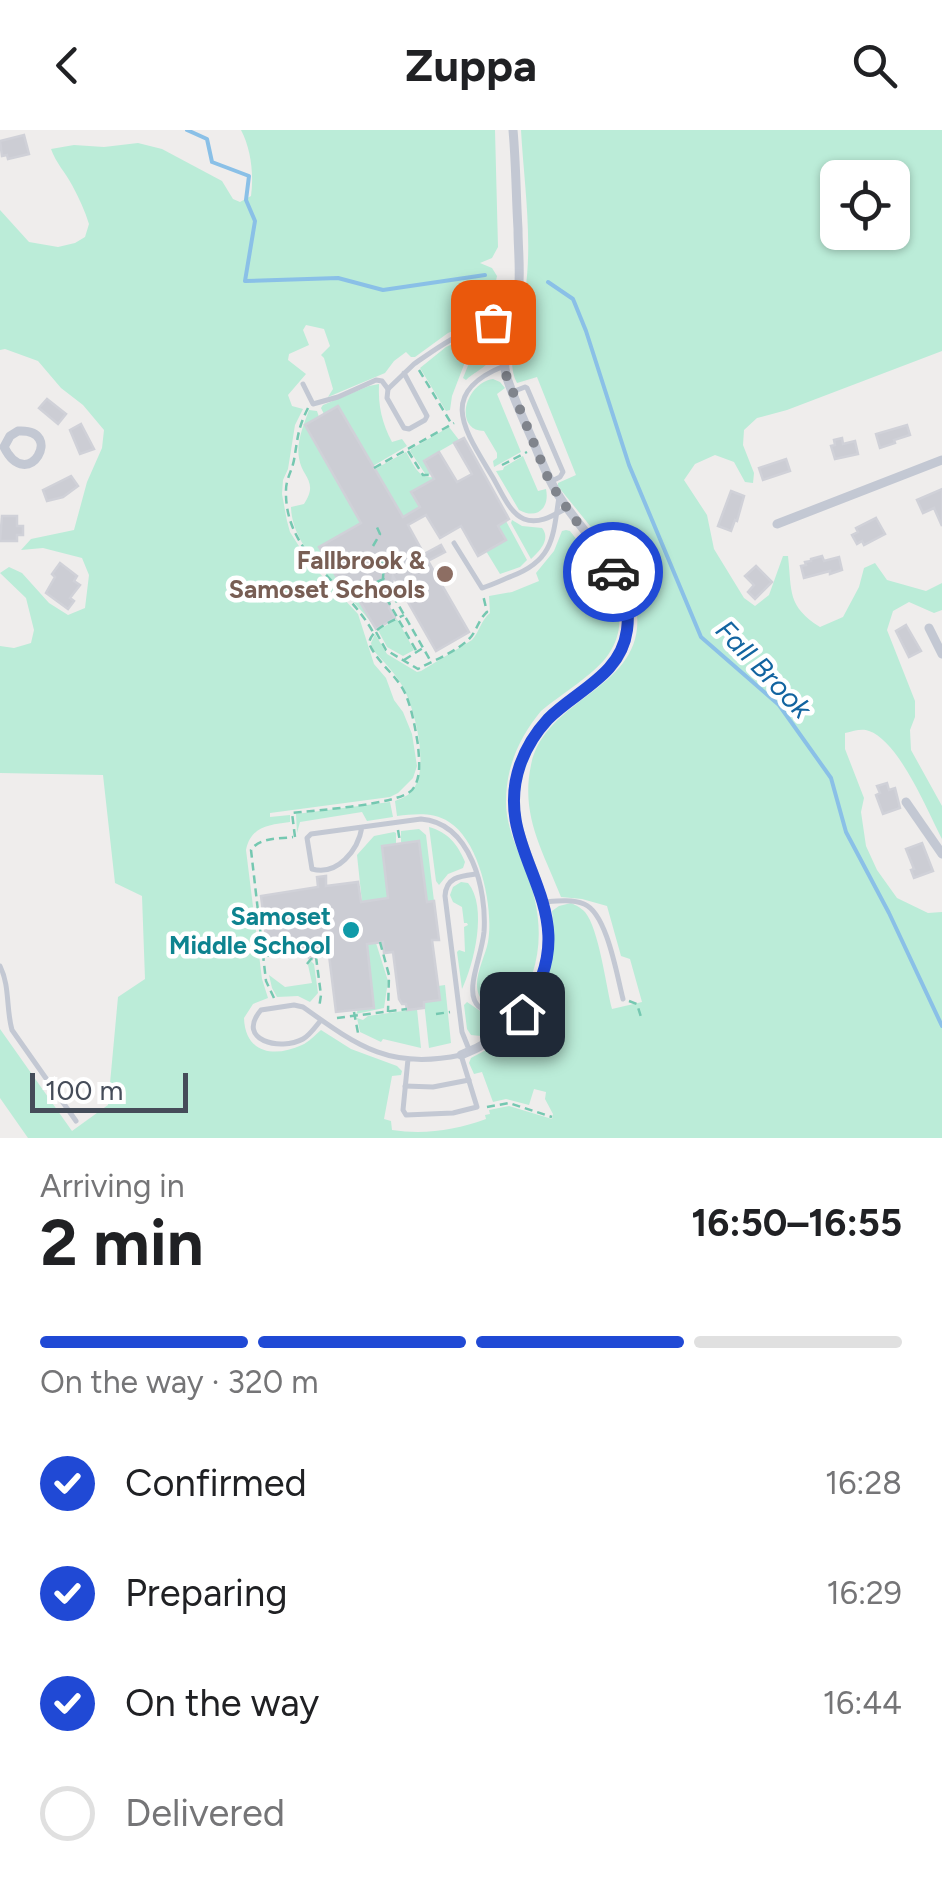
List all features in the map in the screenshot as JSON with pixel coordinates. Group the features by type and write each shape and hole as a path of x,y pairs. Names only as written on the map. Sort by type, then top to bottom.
{"street":[{"path":"466,1053 492,1040 522,1014 535,995 548,957 544,902 516,825 519,768 534,736 547,721 616,662 626,640 628,622 623,586 550,482 504,366 519,282 514,130"},
{"path":"27,431 36,434 41,450 36,460 18,464 2,447 10,436 27,431"},
{"path":"777,524 942,460"},
{"path":"930,628 942,654"},
{"path":"906,802 942,854"}],"lane":[{"path":"404,373 427,416 409,429 404,428 387,398 388,389 404,373 414,364 460,334 493,322 511,323"},
{"path":"504,366 478,377 466,391 462,406 464,423 513,510 525,520 567,508"},
{"path":"303,384 311,402 316,404 376,380 388,389"},
{"path":"512,392 528,388 563,472 550,482"},
{"path":"454,543 482,588 525,571 537,563 552,539 559,497"},
{"path":"362,827 339,866 323,871 312,869 308,835 362,827 421,819 440,823 460,839 476,874 484,932 472,994 490,1013 522,1014"},
{"path":"408,1059 404,1114 439,1114 477,1107 469,1080 445,890 454,878 476,874"},
{"path":"544,902 580,902 594,910 602,923 623,999"},
{"path":"0,966 12,1030 76,1121"},
{"path":"457,996 472,994"},
{"path":"321,1020 300,1040 275,1044 261,1041 254,1025 262,1010 294,1005 304,1008 363,1047 408,1059 442,1059 466,1053"},
{"path":"406,1086 469,1080"}],"path":[{"path":"374,468 453,424 414,364"},
{"path":"311,402 297,435 294,462 286,481 290,520 304,550 352,601 386,650 418,670 463,644 487,612 482,588"},
{"path":"446,416 453,412"},
{"path":"408,449 421,473 432,475"},
{"path":"502,465 530,451"},
{"path":"373,546 382,533 375,523"},
{"path":"381,560 384,579 431,662"},
{"path":"384,579 377,582 417,652"},
{"path":"388,601 402,594"},
{"path":"400,607 408,602"},
{"path":"274,1000 267,986 251,850 262,841 295,837 292,813 393,800 405,795 416,783 418,755 410,705 400,684 371,649 369,640 375,632 404,615"},
{"path":"403,660 423,648"},
{"path":"398,830 400,842"},
{"path":"380,942 390,975 388,1012"},
{"path":"263,956 272,955 272,951"},
{"path":"307,964 317,958 319,1008"},
{"path":"386,963 394,962"},
{"path":"390,975 396,974"},
{"path":"390,988 397,987"},
{"path":"623,999 637,1004 641,1018"},
{"path":"337,1018 406,1009"},
{"path":"436,1014 452,1012"},
{"path":"354,1014 358,1033"},
{"path":"494,1105 509,1103 552,1118"}],"green space":[{"name":"Fallbrook & Samoset Schools","path":"241,130 495,130 498,247 492,258 480,263 492,268 497,276 482,319 448,333 415,357 406,352 385,373 328,397 333,389 321,355 330,346 324,329 306,325 303,330 309,345 289,354 288,360 306,374 288,395 292,406 303,409 295,425 283,480 290,532 309,562 358,614 374,664 386,678 412,734 417,766 413,778 390,797 270,813 270,817 290,815 290,822 257,831 246,850 262,979 268,998 253,1004 244,1018 250,1039 263,1049 281,1051 305,1044 321,1030 351,1049 397,1066 402,1071 401,1075 392,1076 384,1119 391,1121 392,1130 416,1132 474,1123 486,1119 489,1110 509,1106 552,1119 546,1092 534,1089 529,1105 506,1099 493,1102 482,1072 474,1074 469,1063 510,1032 537,999 552,959 552,911 559,906 571,903 590,920 612,1009 642,1002 630,959 621,956 607,906 561,897 531,818 528,784 541,740 557,720 617,670 631,650 637,625 628,581 558,486 576,475 537,377 517,383 513,374 512,351 525,293 528,253 521,130 942,130 942,351 757,418 744,430 743,445 754,473 753,483 745,482 734,462 715,455 695,464 684,480 707,515 714,549 744,598 755,606 769,595 783,556 788,556 796,605 820,627 843,617 864,568 875,563 887,580 926,591 942,583 942,610 934,613 909,602 893,611 887,630 915,701 911,750 942,806 942,839 902,762 880,737 864,730 845,733 845,749 864,798 861,812 866,846 877,870 897,898 928,913 942,912 942,1138 28,1138 0,1098 0,1029 72,1131 108,1105 118,997 145,979 142,896 115,883 103,775 0,773 0,646 14,648 31,643 34,630 26,598 0,573 9,567 22,573 49,603 68,615 85,608 89,575 82,558 43,548 21,550 31,539 74,530 87,482 102,448 104,430 38,361 0,350 0,210 29,242 58,247 85,237 89,224 86,214 51,149 138,143 162,149 222,181 233,199 240,202 251,196 251,162"},
{"path":"486,329 495,335 496,350 487,364 466,380 463,378"},
{"path":"474,334 450,410 446,411 420,368 446,347"},
{"path":"493,379 505,388 497,394 521,452 494,467 497,453 484,431 474,429 466,415 475,389"},
{"path":"379,384 383,421 392,442 402,439 407,446 373,466 321,408"},
{"path":"309,410 317,411 319,417 305,426 361,523 319,548 340,583 365,569 368,575 351,586 376,629 312,557 294,524 291,507 304,504 310,490 298,452"},
{"path":"449,427 459,440 424,460 431,474 426,475 410,451"},
{"path":"406,452 420,473 434,479 412,492 420,507 403,517 375,469"},
{"path":"523,456 538,491 546,489 546,502 537,513 519,510 496,471"},
{"path":"512,520 522,526 542,528 544,532 543,545 531,559 511,523"},
{"path":"506,521 527,560 500,574 486,551 506,540 498,526"},
{"path":"566,530 611,589 619,621 617,638 602,662 541,711 520,742 511,765 506,811 534,895 538,948 524,993 511,1009 496,1009 484,1003 477,989 488,942 489,912 477,860 469,844 460,831 443,819 424,814 397,816 395,801 410,793 418,778 419,738 403,687 371,643 375,634 387,654 421,671 472,640 490,613 489,596 539,581 536,573"},
{"path":"397,619 414,650 403,656 387,647 378,630"},
{"path":"390,802 393,817 367,821 362,812 300,822 297,833 296,814"},
{"path":"429,827 451,840 465,862 463,868 448,874 439,885 436,881"},
{"path":"419,829 426,835 434,901 427,902 419,842 401,842 401,831"},
{"path":"394,832 396,844 382,846 388,898 362,902 357,855 374,836"},
{"path":"461,882 468,883 474,893 478,920 471,965 462,989 457,952 465,952 464,927 468,925 464,923 462,907 450,895"},
{"path":"376,943 388,981 384,1008 356,1014 358,1010 374,1007 367,944"},
{"path":"311,961 318,993 310,1002 298,996 277,997 269,975 285,987 312,983 308,965"},
{"path":"445,985 451,1043 429,1048 424,1002 440,1000 438,986"},
{"path":"467,1002 500,1023 481,1036 471,1035 464,1005"},
{"path":"417,1009 421,1048 383,1039 381,1042 360,1032 357,1018"}],"building":[{"path":"24,135 29,154 8,159 7,155 2,156 0,141"},
{"path":"47,399 66,414 58,424 39,408"},
{"path":"338,406 403,517 420,507 411,492 434,479 424,461 439,452 457,482 472,474 454,443 464,438 509,519 498,526 506,540 478,556 461,526 440,538 426,515 408,525 424,554 441,545 445,552 428,561 469,632 436,651 393,576 389,608 395,618 376,629 347,580 340,583 319,547 361,523 305,425"},
{"path":"81,424 94,449 80,454 70,430"},
{"path":"907,425 910,435 880,448 876,434"},
{"path":"842,438 843,444 855,441 858,454 835,459 831,446 835,445 834,440"},
{"path":"786,459 790,471 763,480 759,468"},
{"path":"71,476 78,486 63,497 47,501 43,490"},
{"path":"942,489 942,526 934,508 923,513 917,500"},
{"path":"731,491 744,496 731,531 718,526"},
{"path":"2,516 17,516 17,526 23,526 23,535 17,535 17,541 0,541"},
{"path":"876,518 885,534 864,545 862,541 857,544 852,535 858,532 856,528"},
{"path":"822,556 824,561 839,557 842,570 804,578 801,566"},
{"path":"60,563 77,576 74,581 80,585 70,598 74,601 68,609 46,593"},
{"path":"756,566 772,582 755,599 748,592 754,585 745,576"},
{"path":"906,625 921,651 909,657 896,631"},
{"path":"887,783 889,790 895,788 900,808 883,814 877,786"},
{"name":"Samoset Middle School","path":"419,841 427,902 434,901 439,940 432,940 440,1000 424,1002 424,1008 407,1010 399,999 393,952 384,953 383,942 367,944 374,1008 336,1012 329,955 309,958 308,950 300,948 268,952 261,896 318,887 317,877 326,876 326,886 358,882 361,902 388,898 382,846"},
{"path":"922,843 933,871 914,878 906,849"}],"waterway":[{"name":"Fall Brook","path":"187,130 207,139 212,162 249,176 246,200 255,221 245,281 338,278 383,290 485,275"},
{"name":"Fall Brook","path":"548,282 573,299 629,465 701,637 779,705 831,778 846,832 942,1026"}],"way so far":[{"path":"493,322 511,323 504,360 506,375 548,478 613,572"}],"place":[{"name":"Fallbrook & Samoset Schools","path":"445,574"},
{"name":"Samoset Middle School","path":"351,930"}],"route":[{"path":"522,1014 543,976 549,938 541,893 516,825 519,768 534,736 547,721 596,682 622,652 628,605 623,586 613,572"}]}
